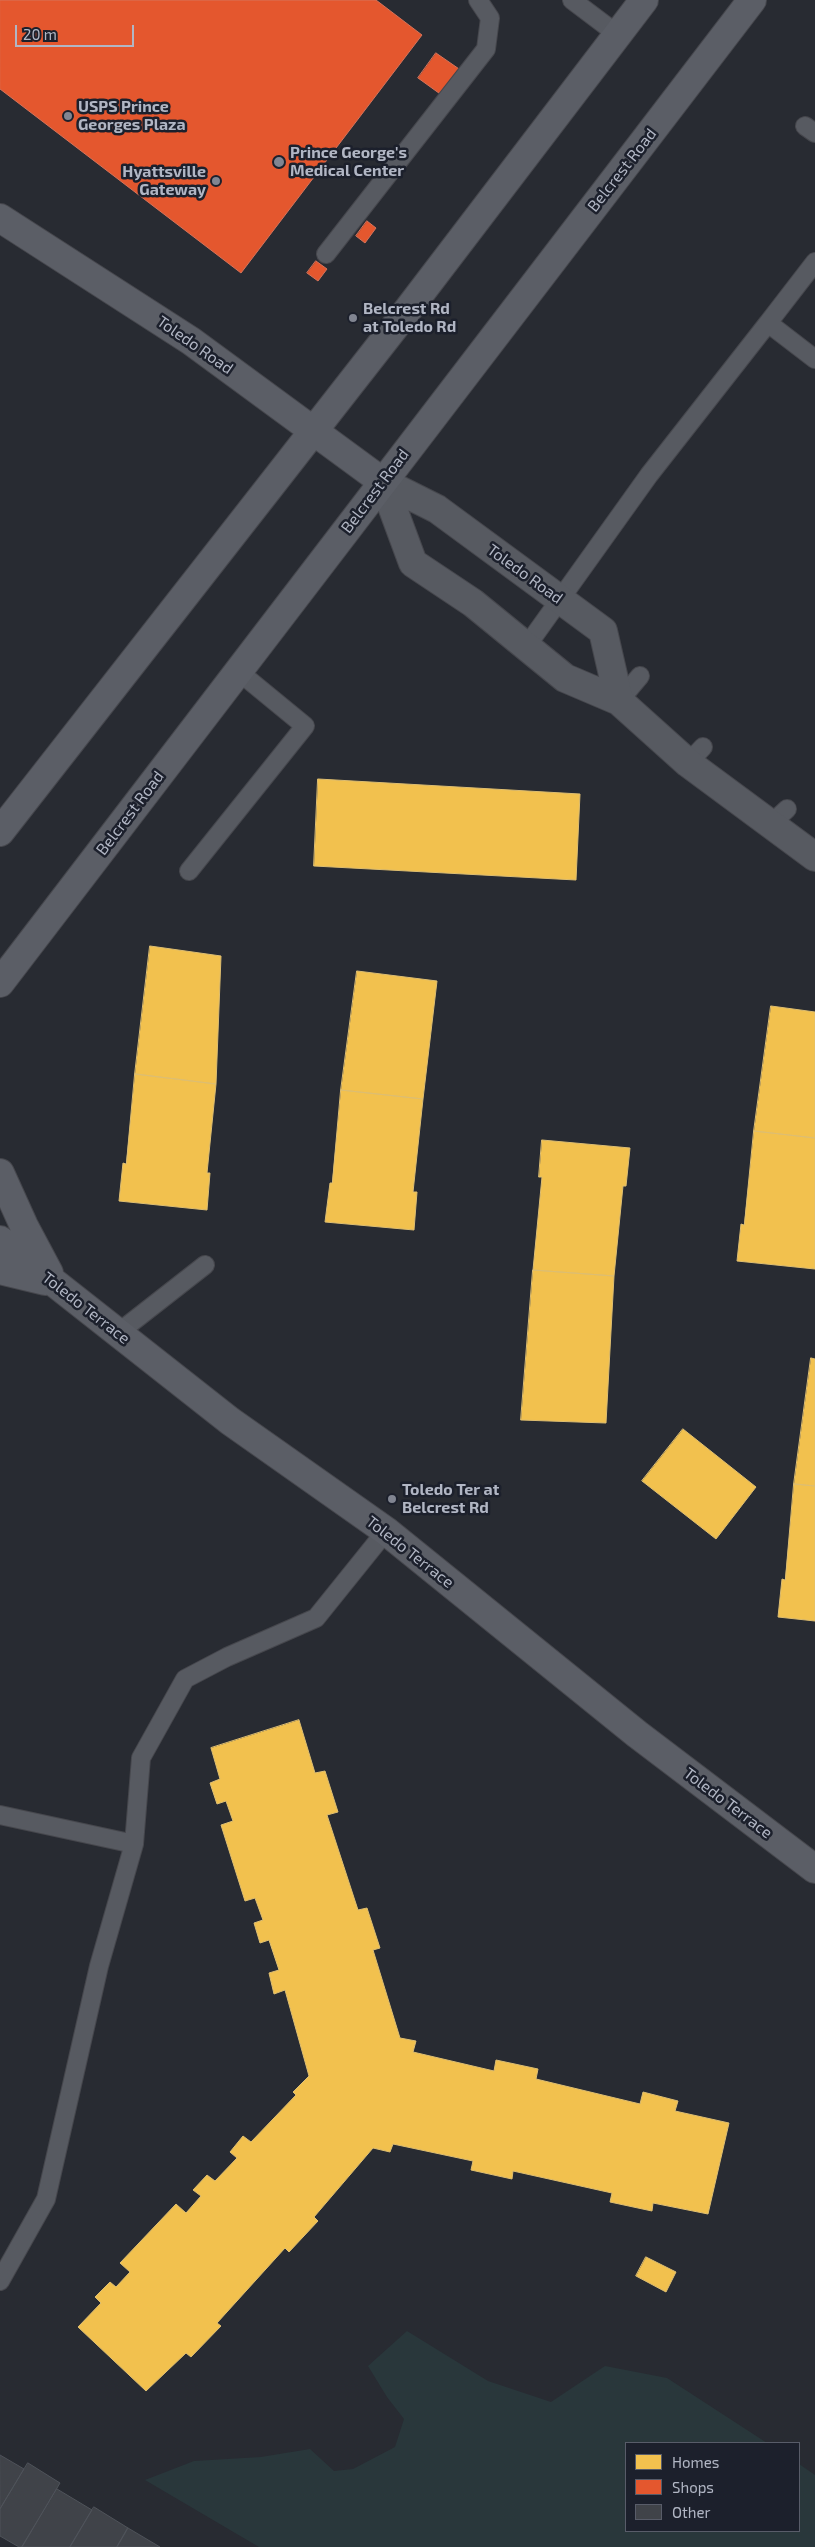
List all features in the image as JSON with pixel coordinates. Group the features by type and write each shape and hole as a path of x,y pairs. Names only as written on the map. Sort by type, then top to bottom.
{"main road":[{"path":"0,832 397,324 644,0"},
{"name":"Belcrest Road","path":"0,1004 6,975 752,0"},
{"name":"Toledo Road","path":"0,218 191,341 383,482"},
{"path":"0,1173 24,1226 54,1283"},
{"name":"Toledo Terrace","path":"0,1240 230,1420 386,1532 636,1734 815,1869"},
{"path":"0,1270 54,1283"}],"street":[{"name":"Toledo Road","path":"383,482 436,509 603,631 619,702"},
{"path":"383,482 414,563 473,603 565,678 619,702 696,755 778,817 815,857"}],"lane":[{"path":"326,254 486,49 490,18 478,0"},
{"path":"572,0 617,34"},
{"path":"526,647 649,476 815,262"},
{"path":"768,323 815,359"},
{"path":"188,871 305,726 238,671"},
{"path":"619,702 640,676"},
{"path":"118,1333 204,1265"},
{"path":"0,2281 46,2199 100,1966 134,1844 141,1758 185,1679 227,1657 316,1618 386,1532"},
{"path":"0,1815 134,1844"}],"shaded area":[{"path":"407,2331 488,2381 551,2402 605,2366 667,2378 765,2442 625,2442 625,2532 800,2532 800,2465 815,2475 815,2547 259,2547 145,2480 194,2461 261,2457 310,2449 334,2471 353,2469 395,2447 404,2419 387,2397 368,2366"}],"building: Homes":[{"path":"318,779 580,794 576,880 314,866"},
{"path":"150,946 221,956 216,1084 135,1074"},
{"path":"357,971 437,981 423,1099 341,1090"},
{"path":"771,1006 815,1012 815,1138 754,1131"},
{"path":"135,1074 216,1084 207,1173 210,1173 207,1210 119,1201 123,1163 126,1164"},
{"path":"341,1090 423,1099 413,1192 417,1192 414,1230 325,1222 330,1183 332,1183"},
{"path":"754,1131 815,1138 815,1269 737,1261 741,1224 744,1225"},
{"path":"542,1140 630,1148 626,1186 623,1186 614,1276 533,1270 542,1177 539,1177"},
{"path":"533,1270 614,1276 606,1423 521,1420"},
{"path":"811,1358 815,1359 815,1486 794,1484"},
{"path":"683,1429 756,1487 716,1539 642,1481"},
{"path":"794,1484 815,1486 815,1621 778,1617 782,1579 785,1580"},
{"path":"299,1720 315,1773 325,1771 338,1812 327,1815 358,1910 367,1908 380,1948 373,1950 400,2038 416,2041 413,2052 494,2071 496,2060 538,2069 536,2079 640,2104 643,2092 678,2101 675,2111 729,2123 708,2214 653,2203 652,2211 610,2202 612,2193 513,2171 512,2179 471,2170 473,2161 393,2144 390,2152 373,2148 314,2217 318,2221 289,2252 285,2248 217,2323 221,2326 191,2357 186,2353 146,2391 78,2327 101,2303 95,2297 110,2282 116,2287 130,2272 120,2263 176,2204 186,2213 201,2196 193,2190 207,2175 215,2181 237,2158 230,2152 243,2136 251,2142 296,2095 293,2092 309,2076 285,1990 274,1994 269,1973 279,1970 269,1940 260,1943 254,1923 263,1920 255,1898 245,1901 221,1825 233,1821 226,1801 217,1804 210,1783 220,1779 211,1748"},
{"path":"646,2257 676,2272 666,2292 636,2276"}],"building: Shops":[{"name":"Hyattsville Gateway","path":"0,0 376,0 422,35 241,273 0,89"},
{"path":"436,53 462,71 443,96 418,78"},
{"path":"367,221 376,228 365,243 356,236"},
{"path":"316,261 327,269 318,281 307,273"}],"building: Other":[{"path":"0,2455 24,2469 0,2509"},
{"path":"28,2463 60,2483 22,2547 19,2547 0,2536 0,2509"},
{"path":"57,2489 92,2510 70,2547 22,2547"},
{"path":"94,2507 128,2528 117,2547 70,2547"},
{"path":"128,2528 160,2547 117,2547"}],"place":[{"name":"USPS Prince Georges Plaza","path":"68,116"},
{"name":"Prince George's Medical Center","path":"279,162"},
{"name":"Hyattsville Gateway","path":"216,181"},
{"name":"Belcrest Rd at Toledo Rd","path":"353,318"},
{"name":"Toledo Ter at Belcrest Rd","path":"392,1499"}]}
